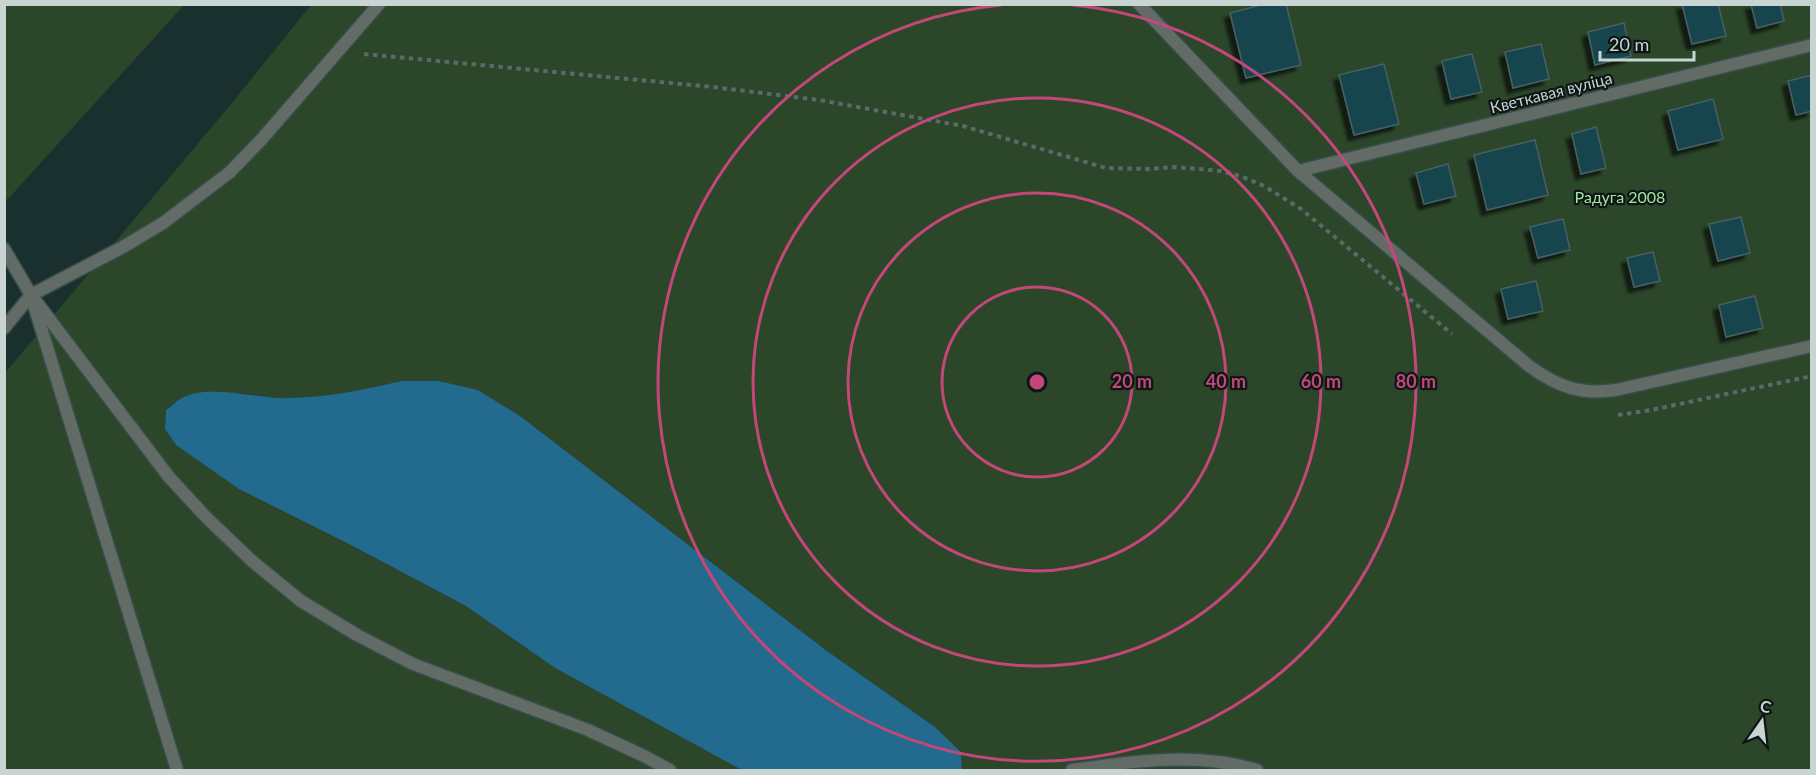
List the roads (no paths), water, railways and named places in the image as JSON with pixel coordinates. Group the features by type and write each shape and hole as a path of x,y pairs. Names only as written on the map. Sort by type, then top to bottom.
{"street":[{"path":"4,327 32,295 163,224 230,172 261,141 340,52 379,4"},
{"path":"1139,4 1298,171 1529,366 1563,386 1592,392 1616,390 1812,346"},
{"name":"Кветкавая вуліца","path":"1298,171 1812,45"},
{"path":"4,249 32,295 170,477 206,517 252,561 301,601 357,635 413,664 588,730 670,771"},
{"path":"32,295 177,771"},
{"path":"1072,771 1163,760 1207,760 1257,771"}],"water":[{"path":"401,381 439,381 478,390 520,416 827,651 935,727 961,752 962,770 740,769 555,668 466,606 239,489 176,445 165,429 166,410 180,399 192,394 219,392 278,398 305,397 346,392"}],"park label":[{"name":"Радуга 2008","path":"1620,196"}]}
